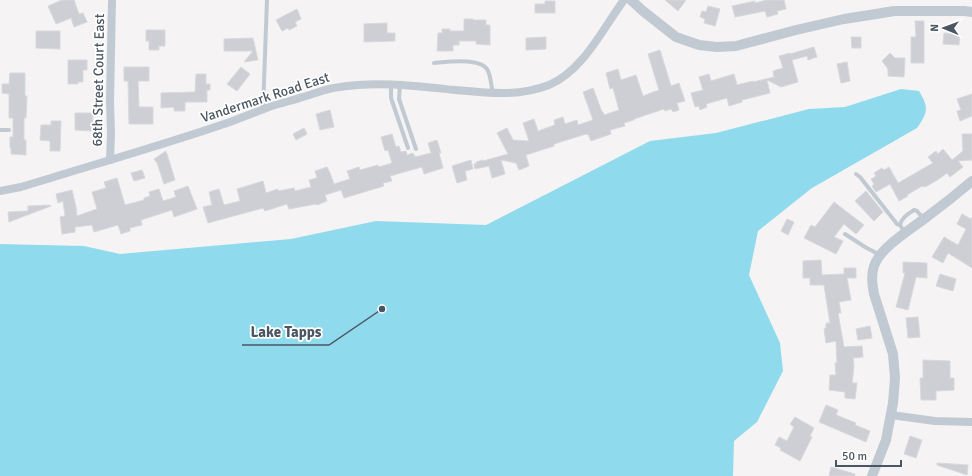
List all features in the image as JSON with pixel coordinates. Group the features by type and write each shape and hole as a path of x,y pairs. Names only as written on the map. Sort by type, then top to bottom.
{"street":[{"name":"68th Street Court East","path":"110,160 112,0"},
{"name":"Vandermark Road East","path":"0,190 21,187 110,160 338,87 366,84 391,84 493,94 530,91 550,85 567,75 587,54 624,0"},
{"path":"631,0 676,37 699,45 717,47 736,46 837,20 894,11 972,12"},
{"path":"872,476 886,440 894,403 895,378 893,354 872,284 874,266 880,255 897,239 903,229 924,219 972,181"},
{"path":"891,415 972,422"}],"lane":[{"path":"263,110 267,0"},
{"path":"434,63 471,62 484,66 488,71 493,94"},
{"path":"391,84 391,98 408,148"},
{"path":"400,85 399,99 416,149"},
{"path":"0,130 9,130"},
{"path":"856,174 897,224 903,229"},
{"path":"845,234 880,255"}],"water":[{"path":"901,89 919,91 926,106 925,114 917,128 812,188 758,231 749,275 780,343 783,371 757,422 734,441 733,476 0,476 0,244 84,246 120,254 291,239 376,221 486,225 650,141 716,133 809,109 845,107"}],"building":[{"path":"62,0 74,0 79,14 83,13 87,22 74,27 71,18 56,24 48,6"},
{"path":"665,0 686,0 678,11"},
{"path":"767,0 784,0 786,9 777,11 778,14 767,17 765,11 735,17 732,6"},
{"path":"545,1 555,1 555,13 535,13 535,4 545,4"},
{"path":"708,6 720,9 715,26 704,23 705,19 700,17 702,11 706,12"},
{"path":"297,9 301,19 295,22 297,26 289,30 288,28 282,31 276,20"},
{"path":"464,19 486,20 486,25 490,25 490,45 476,44 476,41 459,41 459,45 453,45 453,51 437,51 438,33 442,33 442,29 450,29 450,31 464,31"},
{"path":"915,21 924,21 924,63 911,63 911,37 916,37"},
{"path":"387,23 387,33 395,33 395,41 364,42 364,24"},
{"path":"146,30 165,30 165,46 159,46 159,50 149,50 149,41 146,41"},
{"path":"36,31 60,31 60,49 36,48"},
{"path":"944,33 960,34 959,45 943,44"},
{"path":"546,37 546,49 526,50 526,38"},
{"path":"851,37 861,37 861,48 852,48"},
{"path":"253,38 258,60 244,62 253,51 224,51 224,39"},
{"path":"814,47 817,57 808,60 807,56 792,60 798,82 781,87 767,80 770,93 742,100 742,102 729,106 727,98 706,104 707,107 700,110 699,106 695,107 691,93 703,90 699,77 709,74 711,81 734,74 737,85 774,77 773,71 783,68 779,56"},
{"path":"660,50 671,86 679,83 685,101 677,103 679,110 673,112 671,109 665,111 664,109 634,119 624,123 625,126 610,130 611,134 591,141 588,134 586,134 554,144 554,146 526,155 529,166 519,170 516,163 501,160 505,174 492,178 489,166 475,169 474,164 477,163 476,162 508,154 497,133 507,128 513,140 529,141 523,123 534,119 538,131 555,125 554,120 563,117 565,124 577,120 578,125 593,120 583,92 593,88 604,115 619,110 613,88 610,89 606,73 618,69 621,80 636,75 643,96 659,90 648,54"},
{"path":"890,53 895,58 905,58 904,77 888,76 888,69 882,61"},
{"path":"68,60 87,60 87,70 83,70 83,82 78,82 78,84 68,84"},
{"path":"847,62 850,81 841,83 837,64"},
{"path":"124,67 149,67 149,81 138,81 139,107 153,107 153,124 129,124 128,81 124,81"},
{"path":"241,67 250,74 237,91 227,84"},
{"path":"10,73 25,73 25,96 27,96 26,118 24,118 24,140 26,140 26,155 11,154 10,137 13,137 13,118 9,118 9,94 2,93 2,84 9,84"},
{"path":"196,74 206,74 206,84 210,84 210,90 207,90 207,102 185,102 185,111 174,111 174,107 161,108 161,93 195,92"},
{"path":"972,94 972,116 960,121 957,111 961,110 957,99"},
{"path":"330,110 334,127 320,130 316,114"},
{"path":"75,113 93,113 92,131 75,130"},
{"path":"51,121 61,121 60,151 50,151 50,141 40,140 41,125 51,125"},
{"path":"304,128 307,134 296,140 293,134"},
{"path":"392,134 396,147 399,146 401,152 406,151 407,155 413,153 415,157 431,153 428,143 437,140 443,168 424,174 422,167 390,176 392,181 383,183 384,186 344,198 341,190 325,195 327,201 317,205 289,209 287,204 265,211 263,208 208,223 203,207 212,205 209,192 219,189 224,205 240,201 237,189 263,181 266,193 278,189 278,191 294,188 295,191 311,187 309,180 317,178 315,171 327,167 334,184 350,179 347,171 359,167 360,170 392,163 388,150 385,151 381,137"},
{"path":"962,134 972,134 972,160 958,161 963,167 950,177 947,173 925,187 922,186 899,201 890,184 876,192 872,186 874,184 871,179 876,176 874,173 882,168 884,170 889,167 898,183 933,163 928,157 936,151 938,154 943,149 952,160 963,151"},
{"path":"166,151 175,180 164,184 157,163 154,159"},
{"path":"471,160 473,169 465,171 467,180 457,183 452,166"},
{"path":"142,170 145,178 134,181 131,173"},
{"path":"117,178 125,205 144,200 144,198 150,196 149,192 159,189 163,201 176,197 174,191 188,186 197,209 174,217 172,210 141,220 142,225 130,228 130,231 121,234 118,225 94,232 92,225 75,227 75,232 62,234 60,217 65,216 63,201 58,203 56,194 72,190 77,216 97,209 92,192 106,188 104,182"},
{"path":"866,191 883,212 874,221 855,201"},
{"path":"834,202 864,225 856,234 844,224 834,237 843,241 836,254 804,238 811,225 815,227"},
{"path":"28,206 51,206 9,222 8,212 28,211"},
{"path":"962,214 971,219 972,217 972,268 948,253 943,263 932,257 944,237 958,245 966,229 957,224"},
{"path":"787,219 794,222 788,235 781,231"},
{"path":"821,260 822,275 844,274 844,268 856,268 856,278 847,278 851,300 839,302 841,313 838,313 844,347 862,346 863,357 853,358 854,366 852,383 857,383 855,399 845,398 845,392 829,390 830,375 836,375 836,341 826,343 824,329 826,328 826,323 830,323 824,285 810,285 810,278 803,278 803,261"},
{"path":"903,262 927,263 927,278 916,277 908,310 896,307 905,273 903,273"},
{"path":"940,274 956,279 953,291 936,286"},
{"path":"918,317 920,337 908,338 906,318"},
{"path":"870,326 872,338 858,340 856,329"},
{"path":"923,360 950,361 950,378 954,378 954,390 936,391 936,400 921,400 920,378 923,378"},
{"path":"826,405 838,410 836,415 856,423 855,425 870,431 866,442 819,422"},
{"path":"795,417 814,428 810,436 812,437 800,461 780,450 781,448 775,445 779,437 787,441 794,427 790,424"},
{"path":"910,436 922,440 916,458 904,454"},
{"path":"937,463 968,465 967,475 937,465"},
{"path":"831,467 855,474 855,476 829,476"}],"place":[{"name":"Lake Tapps","path":"382,309"}]}
